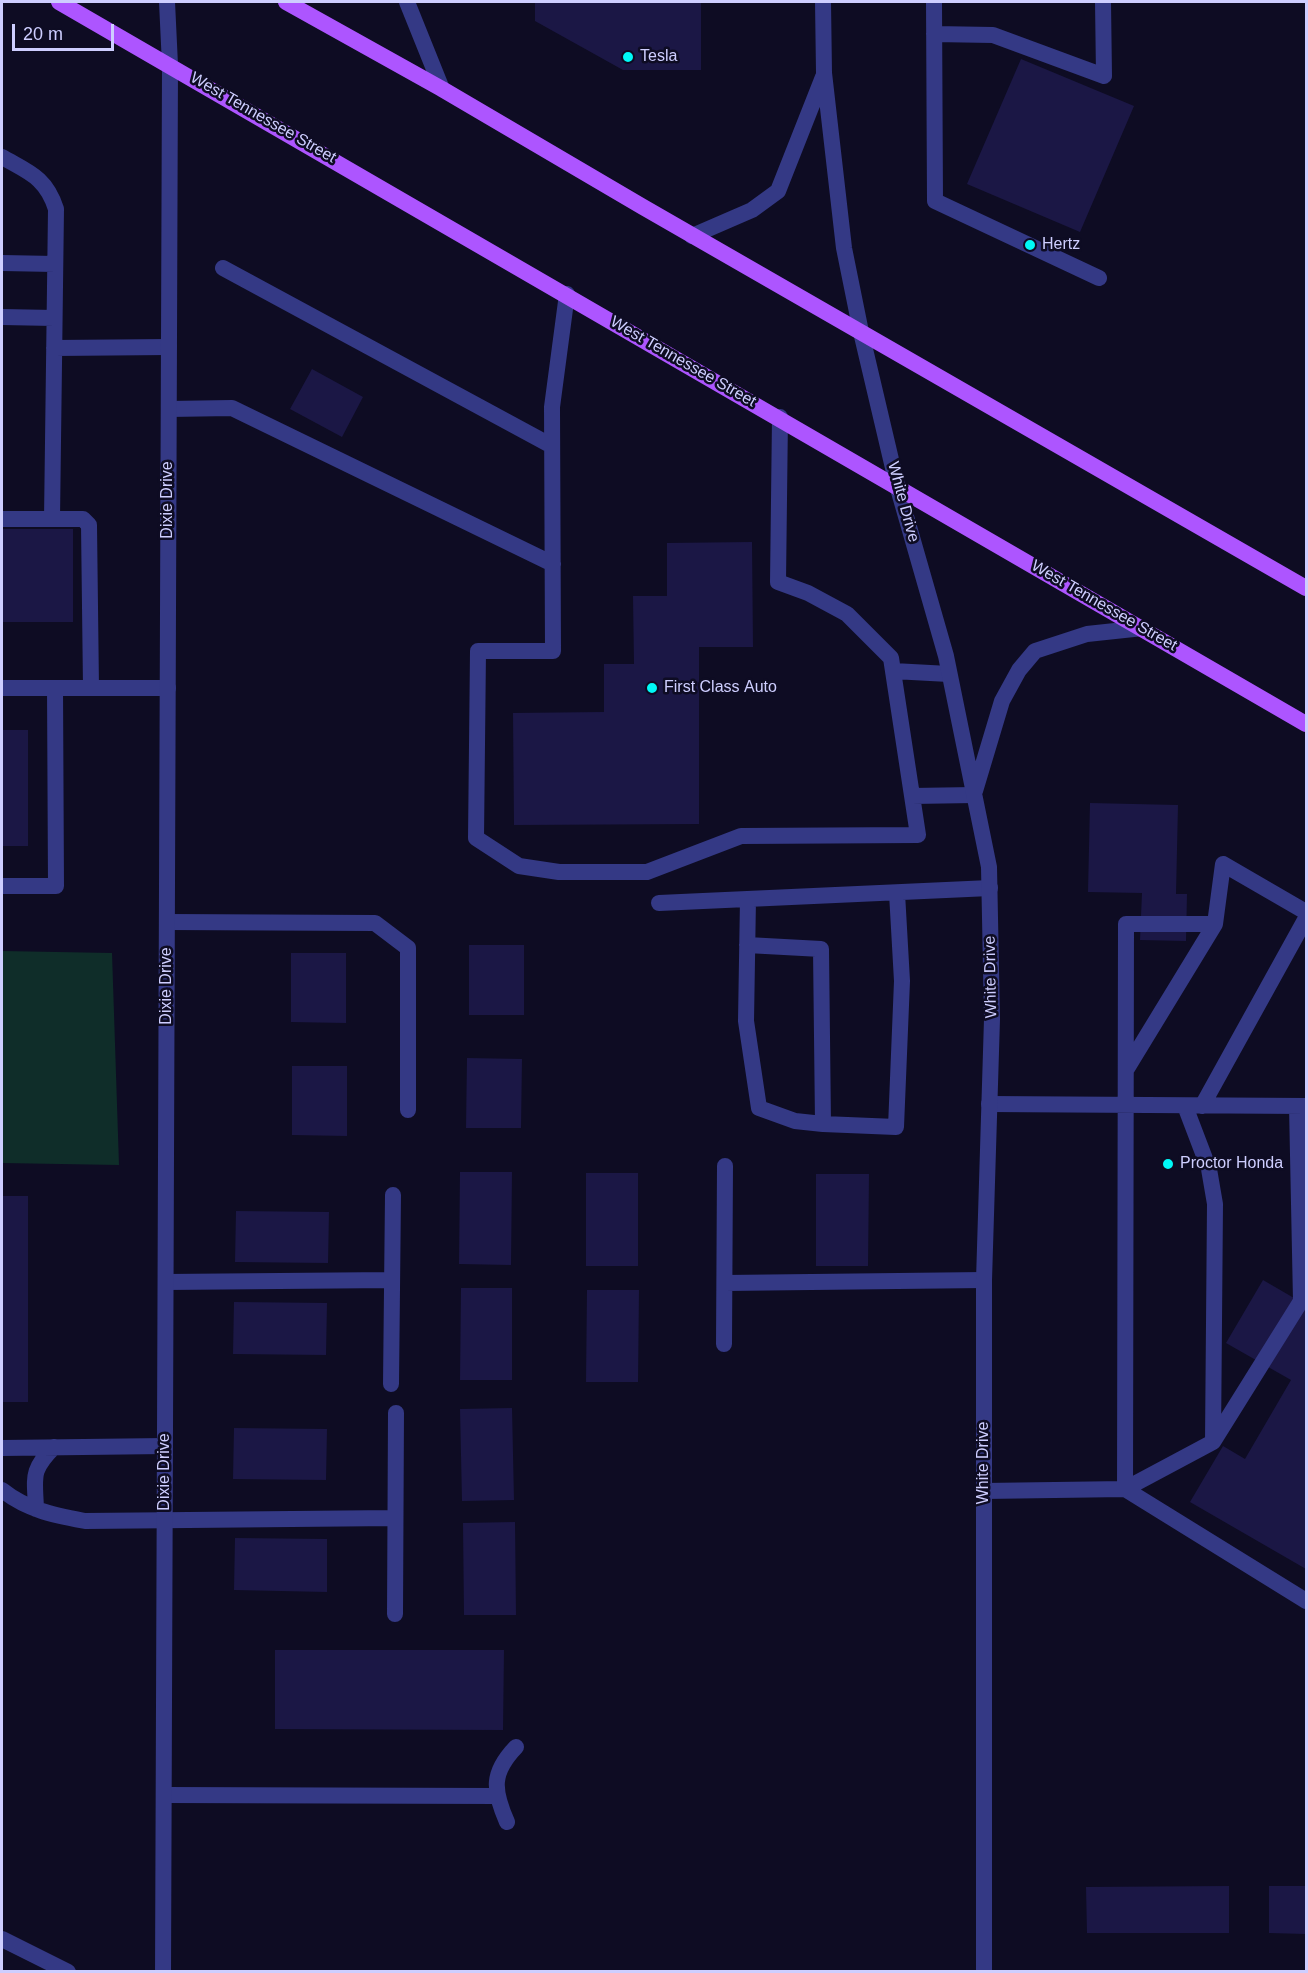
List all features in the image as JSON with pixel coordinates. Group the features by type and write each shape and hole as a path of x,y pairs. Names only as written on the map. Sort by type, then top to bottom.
{"main road":[{"name":"West Tennessee Street","path":"59,2 780,417 1306,724"},
{"path":"286,2 442,89 692,236 1306,588"}],"street":[{"name":"Dixie Drive","path":"163,1971 170,65 167,2"},
{"path":"406,2 442,89"},
{"name":"White Drive","path":"823,2 824,73 844,248 897,485 949,674 989,867 992,1019 984,1280 984,1971"},
{"path":"934,2 935,201 1099,278"},
{"path":"934,34 993,35 1104,76 1103,2"},
{"path":"692,236 752,210 778,191 824,73"},
{"path":"2,157 38,178 50,192 56,208 52,519"},
{"path":"2,263 55,264"},
{"path":"223,268 552,446"},
{"path":"567,294 552,407 553,651 478,651 476,838 519,866 559,872 647,872 741,836 918,835 891,658 847,614 808,593 778,582 780,417"},
{"path":"2,317 54,318"},
{"path":"54,348 169,347"},
{"path":"168,410 232,408 553,564"},
{"path":"2,519 83,519 89,525 91,688"},
{"path":"912,796 974,795 1002,701 1019,670 1035,651 1088,634 1143,628"},
{"path":"893,671 949,674"},
{"path":"2,688 168,688"},
{"path":"2,886 56,886 55,688"},
{"path":"1125,1071 1215,924 1223,864 1306,912"},
{"path":"659,903 990,888"},
{"path":"748,900 746,1021 759,1108 795,1121 896,1127 903,981 897,893"},
{"path":"1202,1106 1306,918"},
{"path":"167,922 375,923 408,948 408,1110"},
{"path":"1125,1489 1126,924 1215,924"},
{"path":"747,945 821,949 823,1124"},
{"path":"984,1491 1125,1489 1213,1442 1301,1301 1302,1106 989,1104"},
{"path":"1185,1106 1209,1169 1215,1204 1213,1442"},
{"path":"724,1344 725,1166"},
{"path":"391,1384 393,1195"},
{"path":"166,1282 392,1280"},
{"path":"725,1283 984,1280"},
{"path":"395,1614 396,1413"},
{"path":"2,1448 165,1446"},
{"path":"36,1509 37,1469 39,1463 54,1447"},
{"path":"1125,1489 1306,1601"},
{"path":"2,1490 18,1502 36,1509 85,1521 395,1518"},
{"path":"507,1822 497,1796 496,1779 508,1755 516,1747"},
{"path":"164,1796 497,1796"},
{"path":"2,1939 68,1971"}],"green space":[{"path":"2,951 112,953 119,1165 2,1163"}],"building":[{"name":"Tesla","path":"535,2 701,2 701,70 623,70 535,21"},
{"path":"1021,59 1134,106 1080,232 967,184"},
{"path":"312,369 363,397 342,437 290,409"},
{"path":"2,529 73,529 73,622 2,622"},
{"name":"First Class Auto","path":"752,542 753,647 699,647 699,824 514,825 513,713 604,712 604,664 634,664 633,596 667,596 667,543"},
{"path":"2,730 28,730 28,846 2,846"},
{"path":"1090,803 1178,805 1176,894 1187,894 1186,941 1140,940 1142,893 1088,892"},
{"path":"469,945 524,945 524,1015 469,1015"},
{"path":"291,953 346,953 346,1023 291,1022"},
{"path":"467,1058 522,1059 521,1128 466,1128"},
{"path":"292,1066 347,1066 347,1136 292,1135"},
{"path":"460,1172 512,1172 511,1265 459,1264"},
{"path":"586,1173 638,1173 638,1266 586,1266"},
{"path":"816,1174 869,1174 868,1266 816,1266"},
{"path":"2,1196 28,1196 28,1402 2,1402"},
{"path":"236,1211 329,1212 328,1263 235,1262"},
{"path":"1263,1280 1306,1305 1306,1569 1190,1502 1223,1446 1245,1459 1291,1380 1226,1343"},
{"path":"461,1288 512,1288 512,1380 460,1380"},
{"path":"587,1290 639,1290 638,1382 586,1382"},
{"path":"234,1302 327,1303 326,1355 233,1354"},
{"path":"512,1408 514,1500 462,1501 460,1409"},
{"path":"234,1428 327,1429 326,1480 233,1479"},
{"path":"515,1522 516,1615 464,1615 463,1523"},
{"path":"235,1538 327,1539 327,1592 234,1590"},
{"path":"275,1650 504,1650 503,1730 275,1729"},
{"path":"1229,1886 1229,1933 1087,1933 1086,1887"},
{"path":"1269,1886 1306,1886 1306,1934 1269,1933"}],"place":[{"name":"Tesla","path":"628,57"},
{"name":"Hertz","path":"1030,245"},
{"name":"First Class Auto","path":"652,688"},
{"name":"Proctor Honda","path":"1168,1164"}]}
